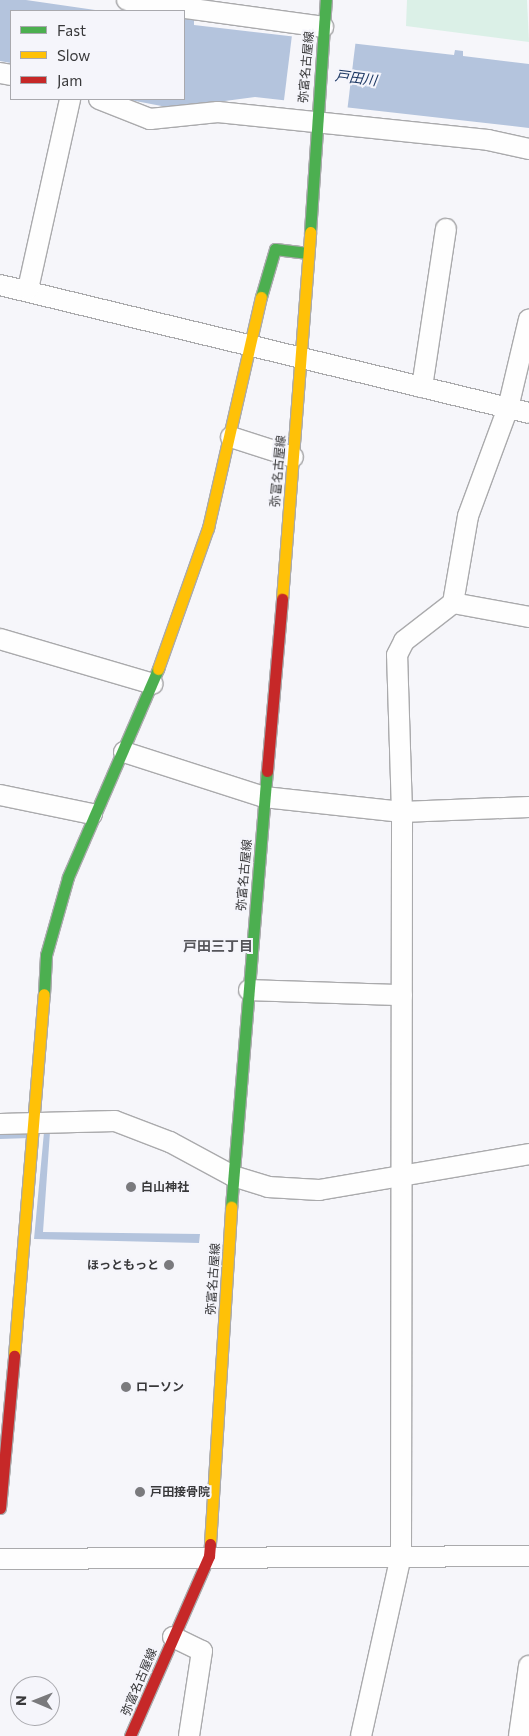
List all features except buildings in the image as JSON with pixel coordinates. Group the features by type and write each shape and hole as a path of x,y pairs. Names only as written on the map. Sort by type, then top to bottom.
{"main road":[{"name":"弥富名古屋線","path":"130,1736 209,1556 233,1176 302,357 316,117 326,0"},
{"path":"0,1508 36,1123 46,955 92,814 124,752 153,684 208,528 231,438 248,344 275,249 308,253"}],"street":[{"path":"127,0 323,29"},
{"path":"28,289 70,100"},
{"path":"102,100 150,118 218,112 316,117 529,148"},
{"path":"422,386 446,229"},
{"path":"0,285 28,289 529,413"},
{"path":"362,1736 401,1556 402,812 398,655 404,641 453,604 468,516 508,408 529,319"},
{"path":"231,438 293,457"},
{"path":"453,604 529,617"},
{"path":"0,639 153,684"},
{"path":"124,752 264,797 402,812 529,807"},
{"path":"0,794 92,814"},
{"path":"249,990 402,995"},
{"path":"0,1124 115,1121 170,1142 233,1176 268,1187 319,1190 529,1154"},
{"path":"0,1559 209,1556 529,1556"},
{"path":"173,1637 202,1651 189,1736"},
{"path":"519,1736 529,1666"}],"green space":[{"path":"407,0 527,0 529,42 406,26"}],"water":[{"path":"0,0 26,0 95,10 10,10 10,63 0,61"},
{"name":"戸田川","path":"183,0 194,3 194,25 454,55 455,50 463,51 463,56 529,64 529,128 255,97 172,108 130,100 185,100 185,10 183,10"},
{"path":"44,1132 50,1132 43,1232 200,1234 199,1243 34,1239"},
{"path":"29,1133 30,1138 0,1139 0,1135"}],"pier":[{"path":"292,35 356,43 347,109 284,102"}],"traffic: fast":[{"path":"310,232 326,0"},
{"path":"261,297 275,249 308,253"},
{"path":"44,994 46,955 68,877 158,669"},
{"path":"231,1207 267,771"}],"traffic: slow":[{"path":"282,599 310,232"},
{"path":"158,669 208,528 261,297"},
{"path":"14,1356 44,994"},
{"path":"210,1544 231,1207"}],"traffic: jam":[{"path":"267,771 282,599"},
{"path":"0,1508 14,1356"},
{"path":"130,1736 209,1556 210,1544"}],"place":[{"name":"白山神社","path":"131,1187"},
{"name":"ほっともっと","path":"169,1265"},
{"name":"ローソン","path":"126,1387"},
{"name":"戸田接骨院","path":"140,1492"}],"district":[{"name":"戸田三丁目","path":"218,946"}]}
